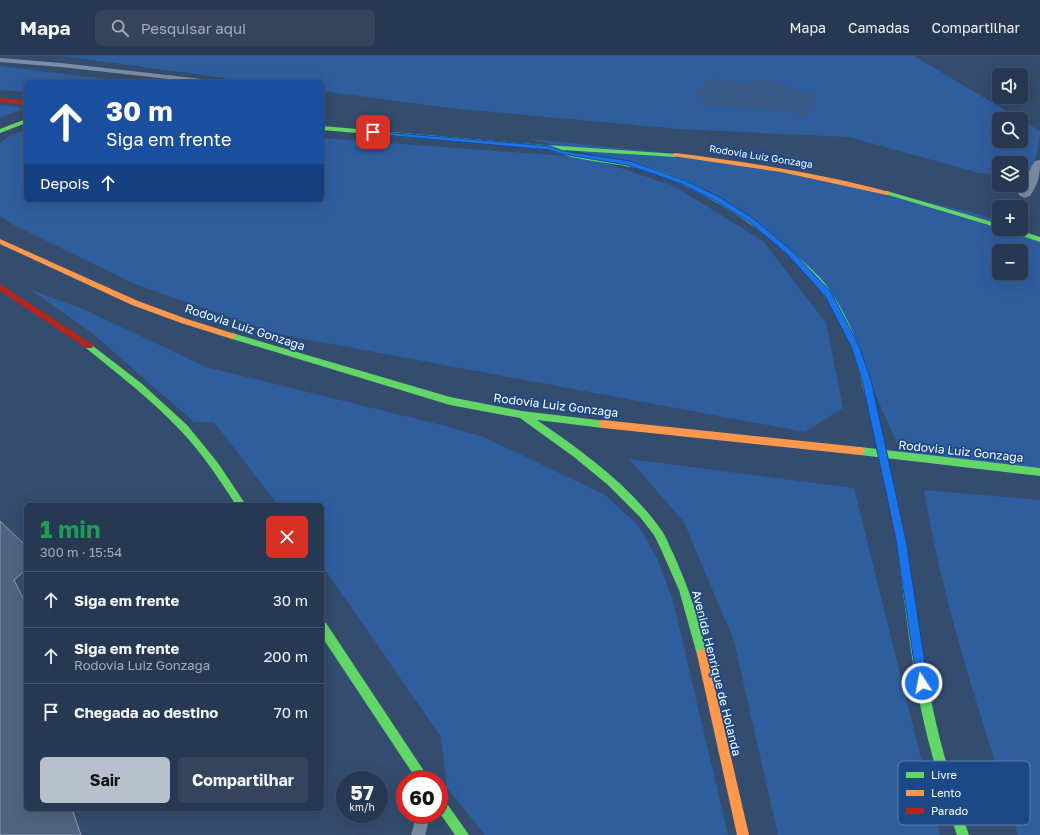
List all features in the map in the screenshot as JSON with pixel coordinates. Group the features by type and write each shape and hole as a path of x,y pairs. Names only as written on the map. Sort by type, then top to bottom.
{"main road":[{"path":"0,100 24,103"},
{"path":"0,131 24,121"},
{"name":"Rodovia Luiz Gonzaga","path":"324,128 550,148 668,153 770,167 876,189 941,207 992,224"},
{"path":"550,148 562,152 628,163 652,170 719,199 752,221 790,252 828,294 855,346 867,380 901,540 917,656 940,761"},
{"path":"1028,236 1040,240"},
{"name":"Rodovia Luiz Gonzaga","path":"0,242 93,285 135,303 184,321 305,359 450,401 522,415 787,442 1040,472"},
{"path":"0,287 83,341 149,395 185,429 219,472 240,503"},
{"name":"Avenida Henrique de Holanda","path":"522,415 572,449 621,490 658,533 678,574 692,615 743,835"},
{"path":"324,630 418,771"},
{"path":"448,814 463,835"},
{"path":"960,825 963,835"}],"street":[{"path":"1025,193 1040,164"}],"lane":[{"path":"0,60 61,65 193,80"},
{"path":"418,835 421,823"}],"shaded area":[{"path":"62,56 914,56 992,102 992,104 995,104 1008,112 992,112 992,148 1028,148 1028,123 1040,131 1040,136 1032,179 1028,179 1028,156 992,156 992,174 979,173 849,137 679,129 449,108 324,91 324,80 239,80"},
{"path":"0,66 115,80 24,80 24,92 0,90"},
{"path":"712,77 740,83 767,79 818,97 806,117 775,110 706,106 694,93"},
{"path":"0,105 24,108 24,108 0,118"},
{"path":"24,131 24,202 324,202 324,138 591,158 674,186 763,241 826,323 843,408 805,432 278,334 132,283 10,223 0,216 0,143 10,136"},
{"path":"530,139 668,153 817,175 985,216 992,219 992,236 1028,236 1040,239 1040,469 903,456 841,319 828,294 752,221 652,170"},
{"path":"31,290 83,309 206,367 484,437 605,495 638,525 657,558 673,601 728,835 485,835 448,789 448,771 445,771 441,737 324,568 324,503 276,503 214,422 194,422 92,333"},
{"path":"629,459 854,488 922,761 898,761 898,825 938,825 940,835 778,835 734,641 684,522"},
{"path":"924,490 1040,500 1040,835 1018,835 1015,825 1030,825 1030,761 995,761 953,621 932,534"}],"building":[{"path":"0,521 24,544 24,572 14,580 24,600 24,811 73,811 81,835 0,835"}],"traffic: fast":[{"path":"0,131 24,122"},
{"path":"324,128 518,145 675,155"},
{"path":"550,148 575,155 626,164 671,177 730,207 765,232 811,273 829,295 849,332 863,371 870,398"},
{"path":"887,193 992,224"},
{"path":"1028,236 1040,240"},
{"path":"232,336 450,401 522,415 603,424"},
{"path":"89,346 150,396 184,428 207,456 240,503"},
{"path":"522,415 577,454 612,482 643,514 657,532 684,590 702,654"},
{"path":"860,451 1040,472"},
{"path":"901,540 923,688 940,761"},
{"path":"324,630 418,771"},
{"path":"448,814 463,835"},
{"path":"960,825 963,835"}],"traffic: slow":[{"path":"675,155 781,170 887,193"},
{"path":"0,241 135,303 184,321 232,336"},
{"path":"603,424 860,451"},
{"path":"702,654 743,835"}],"traffic: jam":[{"path":"0,100 24,103"},
{"path":"0,287 89,346"},
{"path":"870,398 901,540"}],"route":[{"path":"373,132 550,148 562,152 628,163 652,170 719,199 752,221 790,252 828,294 855,346 867,380 901,540 922,683"}]}
